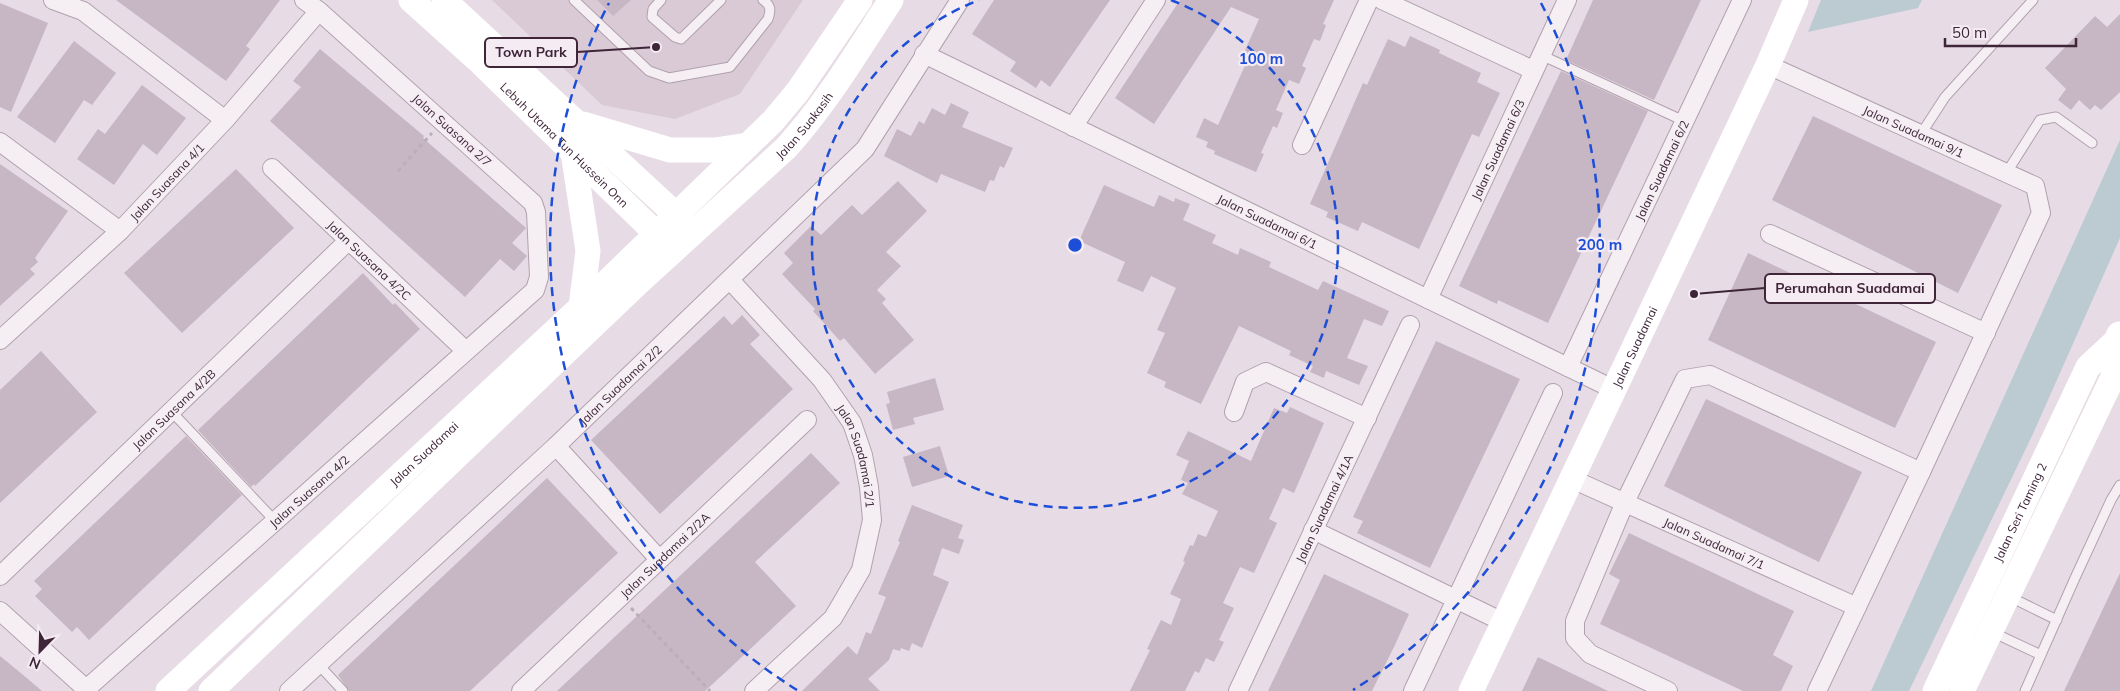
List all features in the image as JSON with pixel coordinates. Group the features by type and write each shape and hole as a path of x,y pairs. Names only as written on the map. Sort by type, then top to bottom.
{"main road":[{"name":"Lebuh Utama Tun Hussein Onn","path":"411,0 481,63 665,242"},
{"name":"Lebuh Utama Tun Hussein Onn","path":"444,0 686,223"},
{"name":"Jalan Suakasih","path":"686,223 748,145 773,121 798,91 860,0"},
{"name":"Jalan Suakasih","path":"686,223 786,148 808,124 892,0"},
{"name":"Jalan Suadamai","path":"1471,691 1768,65 1796,0"},
{"path":"574,120 670,150 715,150 748,145"},
{"path":"573,152 588,251 581,307"},
{"name":"Jalan Suadamai","path":"211,691 490,422 665,242 686,223"},
{"name":"Jalan Suadamai","path":"168,691 581,307 665,242"},
{"name":"Jalan Seri Taming 2","path":"1962,691 1980,627 1997,591 2113,377 2118,336"},
{"name":"Jalan Seri Taming 2","path":"1935,691 1980,627"}],"street":[{"path":"53,0 83,11 225,120"},
{"name":"Jalan Suasana 2/7","path":"304,0 319,10 533,203 536,212 539,277 535,290"},
{"path":"924,54 960,0"},
{"path":"1072,127 1156,0"},
{"path":"1302,145 1369,0"},
{"path":"1382,0 1537,62"},
{"name":"Jalan Suadamai 6/3","path":"1428,299 1567,0"},
{"name":"Jalan Suadamai 6/2","path":"1568,367 1742,0"},
{"name":"Jalan Suasana 4/1","path":"0,340 120,231 225,120 319,10"},
{"name":"Jalan Suadamai 6/1","path":"924,54 1613,389"},
{"name":"Jalan Suadamai 2/2","path":"289,691 556,446 865,149 924,54"},
{"name":"Jalan Suadamai 9/1","path":"1768,65 2036,186 2041,213 1986,333"},
{"path":"0,142 120,231"},
{"name":"Jalan Suasana 4/2C","path":"272,168 466,350"},
{"path":"1770,234 1986,333 1817,691"},
{"name":"Jalan Suasana 4/2B","path":"0,576 348,241"},
{"name":"Jalan Suadamai 2/1","path":"730,280 822,380 852,423 869,487 872,520 861,570 833,618 754,691"},
{"name":"Jalan Suasana 4/2","path":"85,690 535,290"},
{"name":"Jalan Suadamai 4/1A","path":"1238,691 1410,325"},
{"path":"1234,412 1245,382 1266,372 1367,418"},
{"path":"1668,691 1590,654 1575,638 1575,621 1625,502 1686,379 1710,375 1921,472"},
{"path":"1413,691 1553,393"},
{"name":"Jalan Suadamai 2/2A","path":"521,691 807,420"},
{"path":"556,446 659,559"},
{"name":"Jalan Suadamai 7/1","path":"1572,479 1857,607"},
{"path":"1313,530 1503,622"},
{"path":"0,611 85,690"}],"lane":[{"path":"574,0 649,71 669,78 730,67 768,18 771,10 768,3 764,0"},
{"path":"661,0 653,9 652,17 675,37 681,39 721,0"},
{"path":"1921,134 1944,97 2033,0"},
{"path":"1537,62 1684,121"},
{"path":"2007,172 2040,120 2056,117 2092,142"},
{"path":"171,411 275,521"},
{"path":"2025,691 2111,500 2120,485"},
{"path":"1997,591 2057,620"},
{"path":"1980,627 2041,655"},
{"path":"318,664 343,691"}],"path":[{"path":"398,171 442,121"},
{"path":"620,597 710,691"}],"shaded area":[{"path":"492,0 803,0 740,94 675,119 602,105"},
{"path":"1821,0 1922,0 1918,8 1808,32"},
{"path":"2120,140 2120,238 2032,436 1909,691 1871,691"}],"building":[{"path":"116,0 280,0 246,46 250,49 226,81"},
{"path":"597,0 631,0 613,16"},
{"path":"994,0 1110,0 1050,87 1041,80 1036,88 1010,71 1016,62 972,34"},
{"path":"1180,0 1334,0 1323,24 1326,25 1320,41 1314,39 1302,66 1306,68 1299,84 1289,80 1276,110 1283,113 1277,128 1273,126 1261,153 1264,154 1256,172 1214,154 1215,151 1206,147 1208,142 1196,137 1204,118 1218,125 1248,59 1242,57 1259,19 1231,7 1154,124 1115,98"},
{"path":"1593,0 1701,0 1654,100 1566,60"},
{"path":"0,3 48,23 11,112 0,107"},
{"path":"2120,14 2120,92 2101,110 2095,105 2090,110 2079,100 2071,110 2058,100 2066,89 2045,68 2095,16 2107,27"},
{"path":"1410,36 1440,50 1439,53 1481,73 1477,82 1500,93 1479,137 1472,134 1419,249 1362,222 1358,231 1326,217 1328,212 1310,204 1363,83 1367,85 1388,39 1405,47"},
{"path":"74,41 116,73 92,105 84,100 55,143 17,117"},
{"path":"320,49 424,136 423,138 526,228 512,243 527,256 514,271 500,259 465,297 270,121 301,87 293,81"},
{"path":"1561,71 1648,111 1548,323 1498,300 1497,304 1459,286"},
{"path":"142,85 186,118 157,155 143,144 114,185 77,159 98,129 105,134"},
{"path":"951,103 969,112 962,127 1013,148 1004,168 1000,166 994,181 990,180 985,192 941,174 937,183 884,156 897,129 911,136 919,121 924,124 932,108 945,115"},
{"path":"1813,116 2002,205 1958,293 1772,200"},
{"path":"0,164 68,211 35,258 38,262 30,269 35,274 0,306"},
{"path":"236,169 294,228 182,333 124,273"},
{"path":"898,181 927,211 886,252 901,266 877,290 886,299 882,303 914,340 875,374 844,338 840,341 813,311 815,309 782,274 793,263 784,253 811,226 821,235 852,205 862,215"},
{"path":"1104,185 1154,207 1159,195 1174,202 1175,198 1190,204 1183,220 1216,235 1212,243 1238,255 1240,248 1271,262 1269,267 1318,290 1323,281 1389,311 1382,326 1364,319 1347,358 1368,366 1359,385 1326,371 1324,378 1310,372 1313,366 1289,355 1291,351 1239,326 1201,404 1164,387 1166,382 1147,373 1165,333 1157,330 1176,288 1151,276 1143,292 1117,281 1125,262 1079,241"},
{"path":"1748,253 1936,342 1895,428 1708,340"},
{"path":"363,273 393,305 395,303 420,329 255,486 254,484 251,487 198,430"},
{"path":"742,315 760,335 750,344 793,389 660,514 591,440 724,316 732,325"},
{"path":"1436,341 1520,379 1430,568 1357,533 1363,521 1353,517"},
{"path":"41,351 97,412 0,503 0,390"},
{"path":"935,378 944,410 913,418 915,424 893,430 886,404 890,403 887,392"},
{"path":"1706,399 1862,472 1819,562 1664,486"},
{"path":"1290,407 1324,423 1294,493 1283,488 1269,519 1277,523 1254,573 1240,567 1223,603 1234,608 1219,640 1224,642 1214,662 1206,658 1199,673 1195,671 1185,691 1130,691 1150,650 1147,649 1161,620 1171,625 1181,599 1170,594 1185,562 1183,561 1190,545 1193,546 1198,534 1206,537 1218,511 1182,494 1188,483 1181,480 1189,461 1176,455 1188,431 1251,461 1274,408 1287,413"},
{"path":"186,436 242,495 89,640 77,627 72,632 35,596 42,589 34,581"},
{"path":"940,446 949,476 912,487 903,457"},
{"path":"811,453 840,483 755,562 796,606 729,669 705,691 557,691"},
{"path":"547,478 618,553 470,691 349,691 338,675"},
{"path":"912,505 963,525 958,538 964,540 959,554 942,548 933,575 949,582 922,648 912,643 909,651 901,648 900,651 893,649 889,660 868,679 880,691 802,691 848,646 857,655 866,632 871,634 886,597 878,594 900,542 898,541"},
{"path":"1629,533 1794,611 1773,655 1793,666 1781,691 1743,691 1600,624 1620,580 1609,574"},
{"path":"2120,573 2120,691 2064,691"},
{"path":"1324,574 1409,614 1394,647 1372,691 1268,691"},
{"path":"0,656 22,674 42,691 0,691"},
{"path":"1538,657 1569,672 1608,691 1522,691"}],"place":[{"name":"Town Park","path":"656,47"},
{"name":"Perumahan Suadamai","path":"1694,294"}]}
